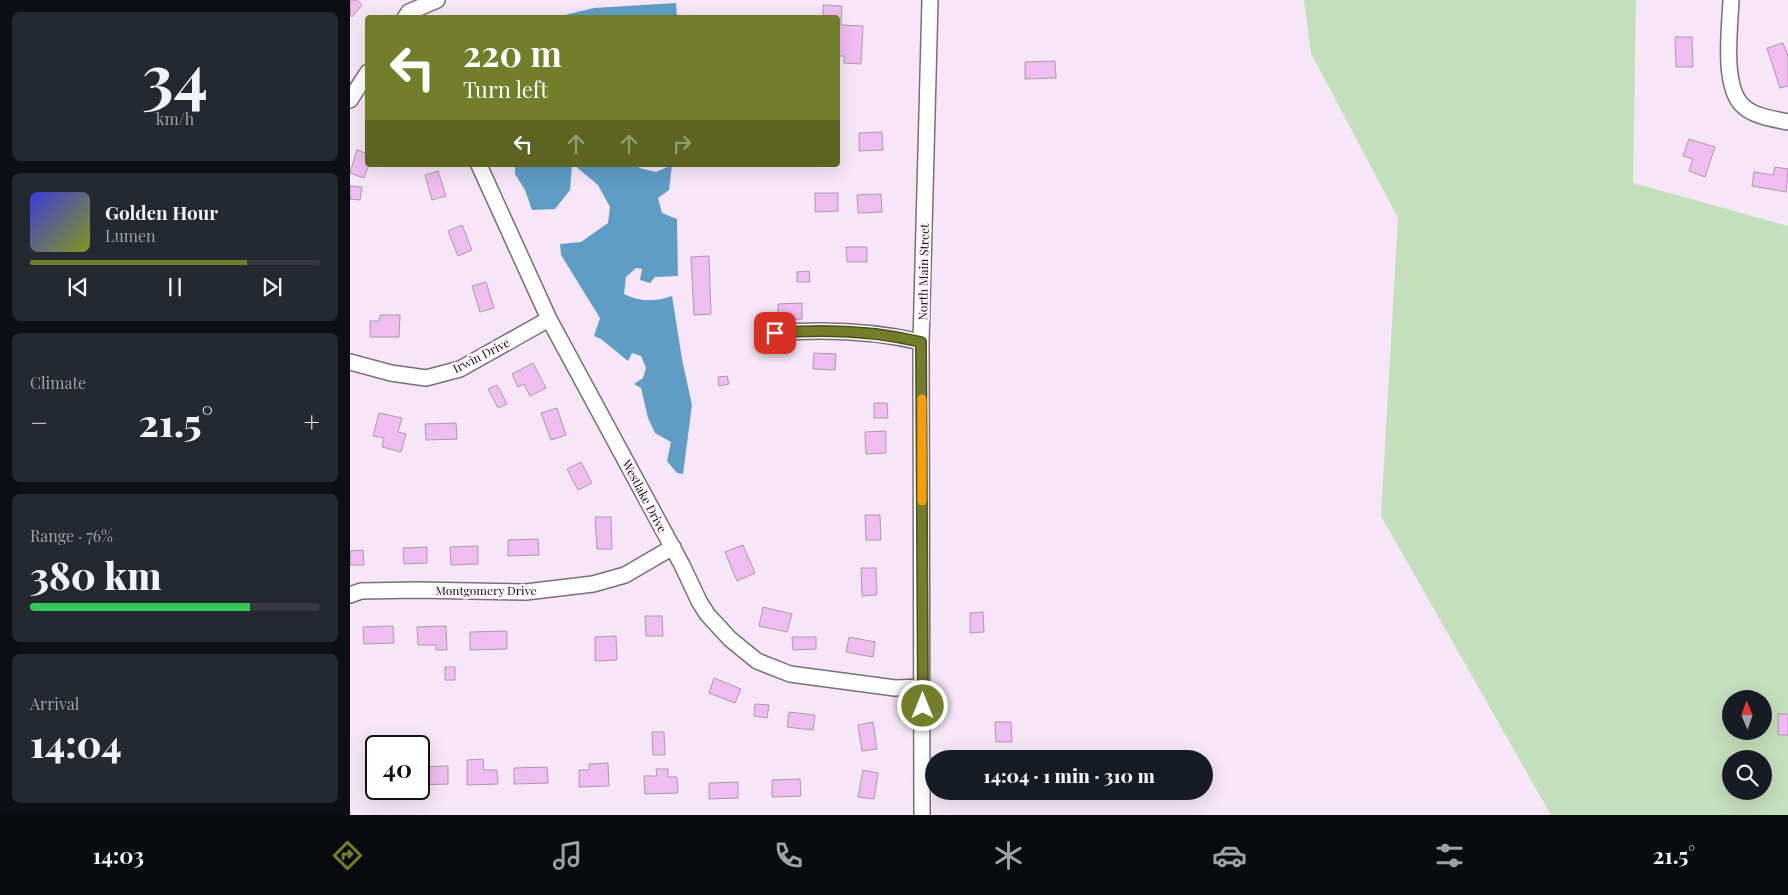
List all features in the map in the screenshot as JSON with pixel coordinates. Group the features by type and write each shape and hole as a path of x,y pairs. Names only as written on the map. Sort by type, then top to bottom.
{"street":[{"path":"411,15 437,0"},
{"name":"North Main Street","path":"922,815 921,342 930,0"},
{"path":"1731,0 1730,57 1731,79 1735,96 1742,106 1754,113 1788,122"},
{"path":"350,100 365,77"},
{"name":"Westlake Drive","path":"480,167 549,319 673,547 699,601 708,614 730,639 757,661 790,674 895,688 923,688"},
{"name":"Irwin Drive","path":"350,362 391,373 426,378 460,369 549,319"},
{"path":"775,333 816,330 904,338 921,342"},
{"name":"Montgomery Drive","path":"350,594 361,591 417,590 526,592 593,584 625,574 673,547"}],"green space":[{"path":"1304,0 1636,0 1633,183 1788,226 1788,815 1551,815 1381,516 1398,218 1311,53"}],"water":[{"path":"676,3 677,15 564,15 594,8"},
{"path":"515,167 572,167 570,190 555,209 532,210 525,190 515,174"},
{"path":"576,167 639,167 656,172 672,167 669,190 658,198 662,213 677,219 678,276 655,277 650,283 640,280 642,269 636,268 626,277 624,294 636,299 648,300 672,296 682,359 692,405 683,474 677,473 667,461 671,442 655,433 648,418 641,388 634,384 643,378 646,368 641,356 632,353 628,361 601,339 594,336 600,318 561,255 560,244 581,242 608,223 610,207 598,185"}],"building":[{"path":"350,0 357,0 362,5 352,17 350,15"},
{"path":"823,5 842,6 841,25 863,26 861,64 844,63 844,56 840,56 840,15 823,15"},
{"path":"1675,37 1692,37 1693,67 1676,67"},
{"path":"1783,43 1788,56 1788,86 1780,88 1767,48"},
{"path":"1055,61 1056,78 1025,79 1025,62"},
{"path":"882,132 883,150 859,151 859,133"},
{"path":"1689,139 1715,147 1705,177 1689,171 1693,159 1683,156"},
{"path":"357,150 365,153 365,167 368,167 364,178 350,173"},
{"path":"1775,167 1788,169 1786,192 1752,186 1754,172 1773,175"},
{"path":"438,171 446,196 432,200 425,175"},
{"path":"350,186 362,187 360,200 350,199"},
{"path":"815,193 838,193 838,211 815,212"},
{"path":"881,194 882,212 858,213 857,195"},
{"path":"462,225 472,250 458,256 448,231"},
{"path":"846,247 867,247 867,262 847,262"},
{"path":"709,256 711,314 694,315 691,257"},
{"path":"809,271 810,282 797,282 797,272"},
{"path":"486,282 494,308 480,312 472,286"},
{"path":"802,303 802,319 778,320 778,304"},
{"path":"380,315 400,315 399,337 370,337 370,321 379,321"},
{"path":"814,353 836,354 835,370 813,369"},
{"path":"533,363 546,388 530,396 524,384 518,387 512,374"},
{"path":"727,376 729,384 719,386 718,377"},
{"path":"497,385 507,404 498,408 488,389"},
{"path":"874,403 887,403 888,418 874,418"},
{"path":"557,408 566,435 551,440 541,413"},
{"path":"379,413 402,418 398,432 406,434 401,452 382,447 384,438 373,436"},
{"path":"456,423 457,439 426,440 425,424"},
{"path":"886,431 886,453 866,454 865,432"},
{"path":"581,462 592,483 578,490 567,469"},
{"path":"865,515 880,515 881,540 866,540"},
{"path":"595,517 611,517 612,549 597,549"},
{"path":"538,539 539,555 508,556 508,540"},
{"path":"743,545 755,573 737,581 725,552"},
{"path":"478,546 478,564 451,565 450,547"},
{"path":"427,547 427,563 404,564 403,548"},
{"path":"363,550 364,565 350,565 350,551"},
{"path":"861,568 876,568 877,595 862,596"},
{"path":"763,607 792,614 787,632 759,626"},
{"path":"983,612 984,632 970,633 970,613"},
{"path":"645,616 662,616 663,636 646,636"},
{"path":"393,626 394,643 364,644 363,627"},
{"path":"446,626 447,650 436,650 436,645 418,645 417,627"},
{"path":"507,631 507,649 470,650 470,632"},
{"path":"616,636 617,660 595,661 595,637"},
{"path":"792,637 816,637 816,649 793,650"},
{"path":"849,637 875,642 873,657 846,652"},
{"path":"445,667 455,667 455,680 445,680"},
{"path":"714,678 741,689 735,703 709,693"},
{"path":"755,704 769,705 767,718 754,716"},
{"path":"789,712 815,715 813,730 787,727"},
{"path":"1778,714 1788,714 1788,735 1778,735"},
{"path":"873,722 877,749 862,751 858,725"},
{"path":"995,722 1011,722 1012,742 996,742"},
{"path":"652,732 664,732 665,755 653,755"},
{"path":"483,759 484,770 497,770 498,784 467,785 467,760"},
{"path":"608,763 609,786 579,787 579,770 589,770 589,764"},
{"path":"448,766 448,784 430,785 430,767"},
{"path":"547,767 548,783 514,784 514,768"},
{"path":"656,769 668,769 668,777 677,777 678,793 645,794 644,776 657,776"},
{"path":"863,770 878,773 874,799 858,797"},
{"path":"800,779 801,796 772,797 772,780"},
{"path":"738,782 738,798 709,799 709,783"}],"slow traffic":[{"path":"922,399 922,501"}],"route":[{"path":"775,333 816,330 904,338 921,342 923,706"}]}
